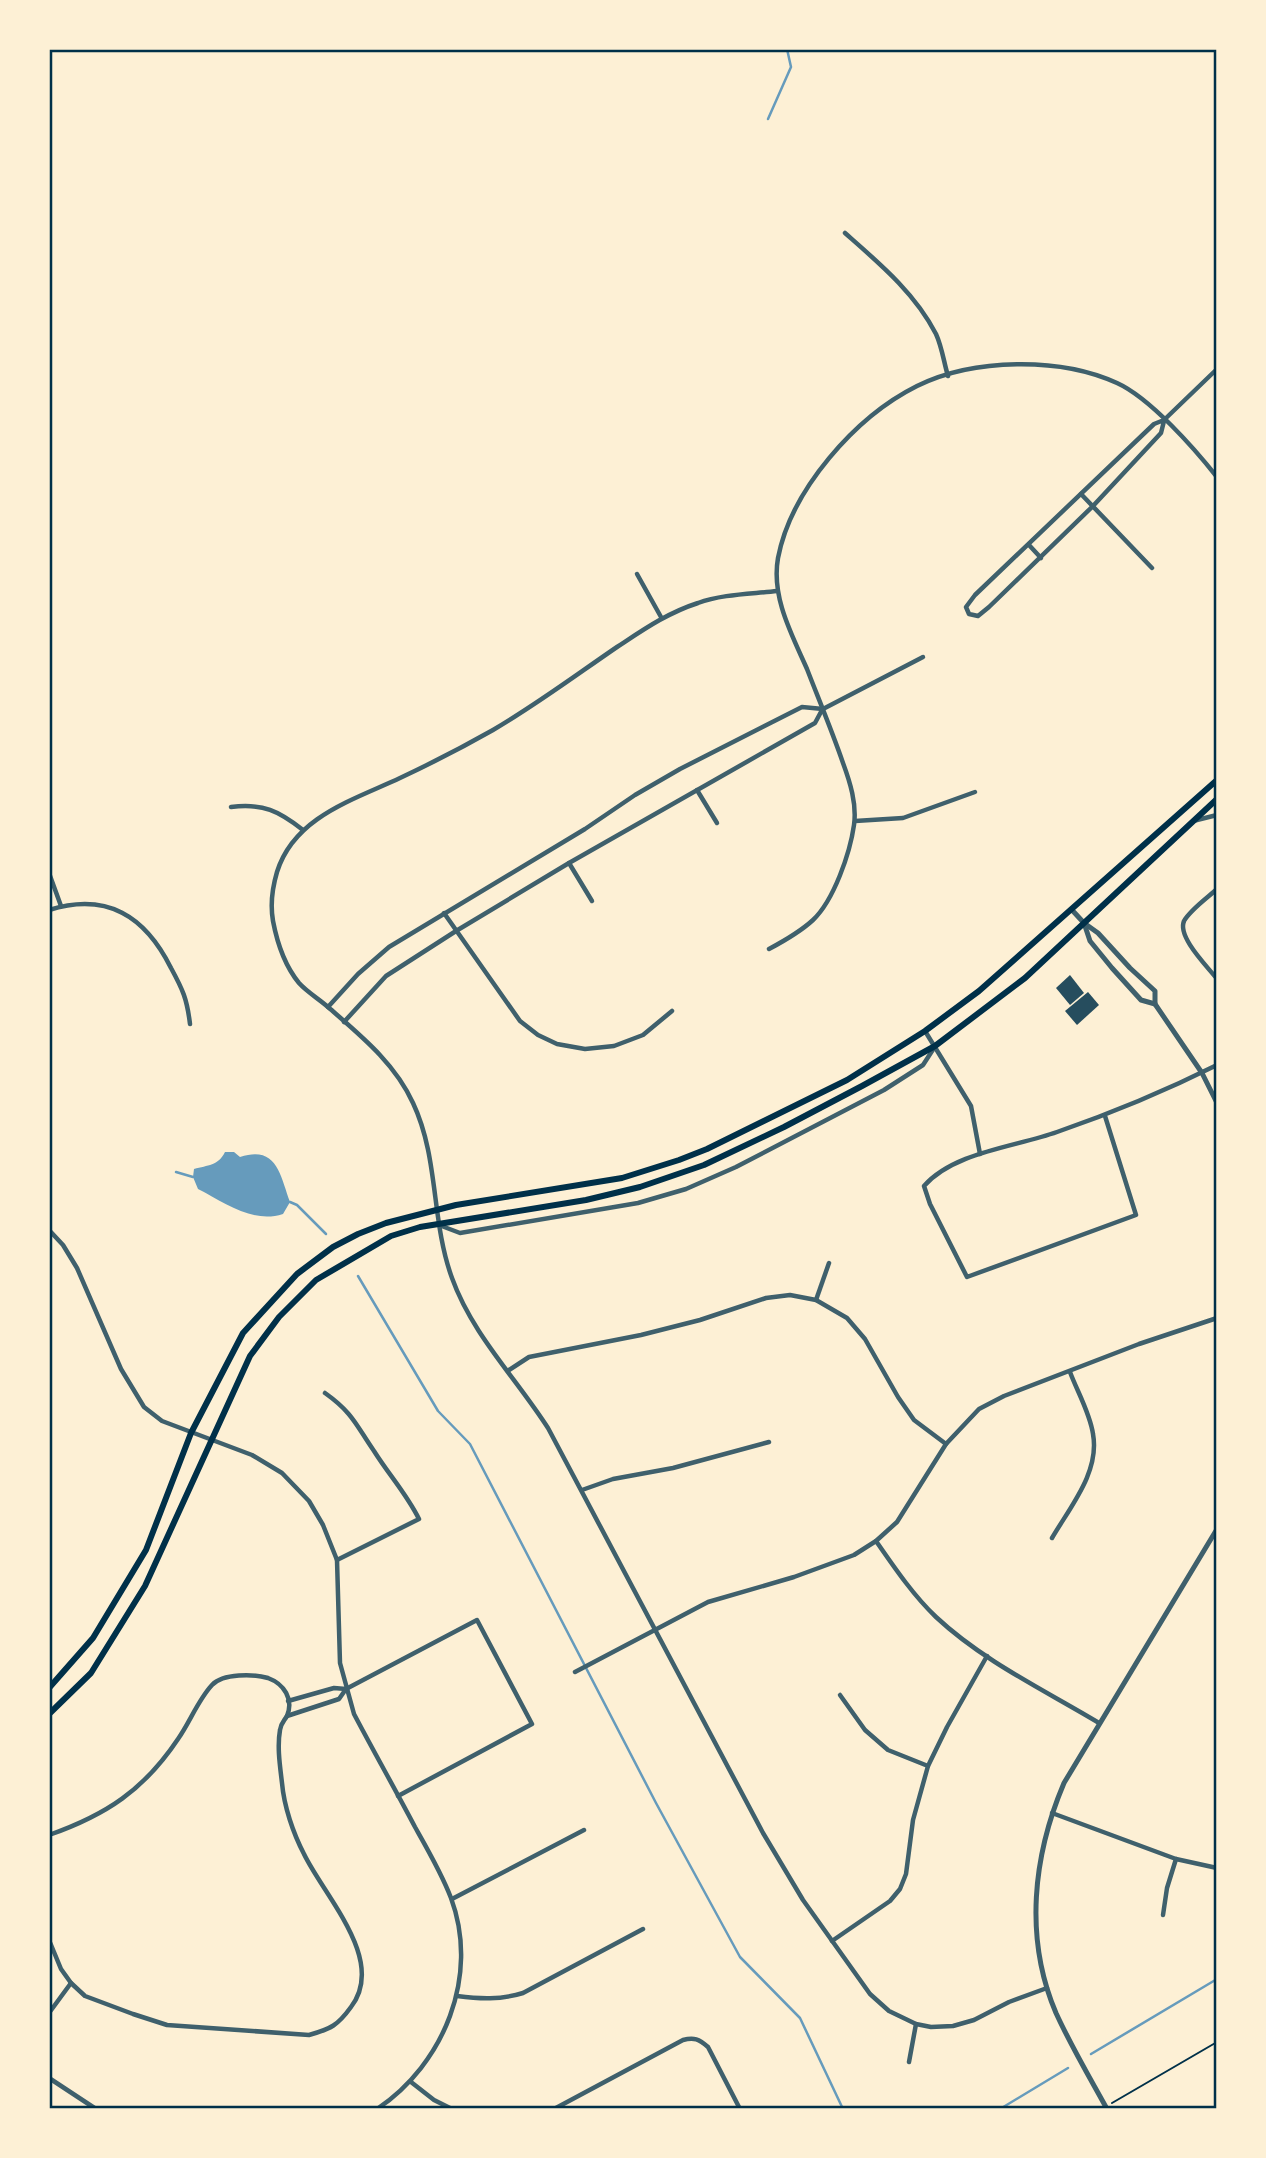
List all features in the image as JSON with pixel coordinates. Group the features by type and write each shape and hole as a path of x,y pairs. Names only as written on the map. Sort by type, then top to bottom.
{"main road":[{"path":"49,1688 93,1638 146,1550 191,1433 243,1333 297,1274 333,1247 386,1223 435,1210 622,1178 678,1160 847,1080 925,1031 979,991 1217,780"},
{"path":"49,1714 91,1672 145,1586 250,1356 279,1317 316,1280 391,1236 420,1227 586,1200 640,1187 704,1164 795,1121 935,1046 1025,978 1217,799"}],"street":[{"path":"845,233 884,267 916,303 937,336 948,376"},
{"path":"769,949 815,919 838,880 849,853 855,821 851,786 777,591 778,557 790,523 806,490 826,460 877,413 917,386 987,367 1032,364 1076,369 1120,384 1145,401 1217,477"},
{"path":"1164,420 1161,433 1041,558 981,614 969,614 966,607 970,601 1154,424 1164,420 1217,369"},
{"path":"1082,494 1152,568"},
{"path":"1029,545 1041,558"},
{"path":"637,574 661,617"},
{"path":"777,591 701,601 661,617 505,723 456,751 331,810 303,830 289,846 279,865 271,908 277,943 299,982 375,1049 395,1073 413,1102 430,1157 438,1225 451,1275 466,1310 548,1428 763,1833 803,1900 870,1994 889,2011 916,2024 931,2027 953,2026 974,2020 1009,2002 1047,1988"},
{"path":"344,1022 386,976 456,931 569,863 815,723 823,709 923,657"},
{"path":"328,1007 358,974 388,947 680,769 802,707 823,709"},
{"path":"696,790 718,823"},
{"path":"855,821 903,818 975,792"},
{"path":"232,807 247,805 268,808 283,814 303,830"},
{"path":"1192,821 1214,818 1217,815"},
{"path":"569,863 592,901"},
{"path":"49,873 61,906"},
{"path":"1217,889 1185,919 1182,928 1185,937 1217,979"},
{"path":"49,910 81,903 102,905 122,912 139,923 155,939 187,998 190,1024"},
{"path":"1072,910 1154,991 1155,1004 1202,1073 1217,1103"},
{"path":"444,913 520,1021 538,1035 557,1044 585,1049 614,1046 643,1035 672,1012"},
{"path":"1084,923 1090,941 1112,968 1141,1000 1155,1004"},
{"path":"925,1031 971,1106 980,1154"},
{"path":"438,1225 460,1233 639,1203 686,1189 736,1167 884,1090 923,1065 935,1046"},
{"path":"1105,1116 1136,1214 967,1278 923,1186 934,1174 980,1154 1038,1139 1105,1116 1217,1065"},
{"path":"49,1230 63,1245 77,1268 121,1369 144,1407 162,1421 252,1455 282,1474 309,1501 323,1525 337,1560 340,1663 354,1714 452,1899 460,1937 461,1967 457,1996 449,2022 435,2050 411,2082 377,2109"},
{"path":"816,1300 829,1263"},
{"path":"509,1370 530,1357 641,1335 700,1320 766,1298 790,1295 816,1300 846,1318 865,1339 914,1420 946,1444"},
{"path":"575,1672 708,1602 794,1577 854,1555 876,1541 897,1522 946,1444 979,1409 1004,1396 1139,1344 1217,1318"},
{"path":"1052,1538 1087,1477 1094,1455 1093,1432 1069,1372"},
{"path":"325,1394 344,1406 356,1421 374,1452 406,1494 419,1520 337,1560"},
{"path":"582,1490 613,1479 673,1468 769,1442"},
{"path":"1106,2108 1057,2014 1047,1988 1035,1913 1037,1876 1043,1842 1051,1813 1064,1783 1217,1529"},
{"path":"876,1541 903,1580 936,1617 987,1656 1099,1723"},
{"path":"49,1940 61,1969 85,1996 167,2025 309,2035 339,2023 358,1998 361,1961 357,1946 313,1872 296,1836 282,1787 279,1731 282,1721 287,1716 339,1699 346,1689 477,1620 532,1724 398,1796"},
{"path":"832,1941 890,1900 900,1889 906,1874 913,1820 928,1766 987,1656"},
{"path":"49,1835 96,1816 140,1786 162,1762 212,1684 219,1680 227,1677 264,1677 282,1685 288,1694 287,1716"},
{"path":"288,1701 334,1688 346,1689"},
{"path":"840,1695 865,1730 888,1750 928,1766"},
{"path":"1051,1813 1176,1860 1217,1868"},
{"path":"452,1899 584,1830"},
{"path":"1163,1915 1167,1888 1176,1860"},
{"path":"457,1996 485,1999 505,1998 523,1993 643,1929"},
{"path":"49,2013 71,1983"},
{"path":"909,2062 916,2024"},
{"path":"554,2109 682,2040 692,2038 700,2040 708,2048 740,2109"},
{"path":"49,2078 96,2109"},
{"path":"411,2082 434,2100 452,2109"}],"path":[{"path":"1106,2108 1217,2042"}],"water":[{"path":"225,1152 234,1152 240,1157 262,1155 275,1165 290,1202 283,1214 249,1214 198,1189 193,1177 194,1169 216,1162"}],"building":[{"path":"1070,975 1084,993 1070,1005 1056,988"},
{"path":"1088,992 1099,1005 1077,1025 1065,1011"}],"waterway":[{"path":"768,119 791,67 787,49"},
{"path":"176,1172 193,1177"},
{"path":"290,1202 297,1205 326,1234"},
{"path":"358,1276 438,1411 470,1444 656,1803 740,1957 800,2018 843,2109"},
{"path":"1091,2054 1217,1979"},
{"path":"1000,2109 1068,2068"}]}
